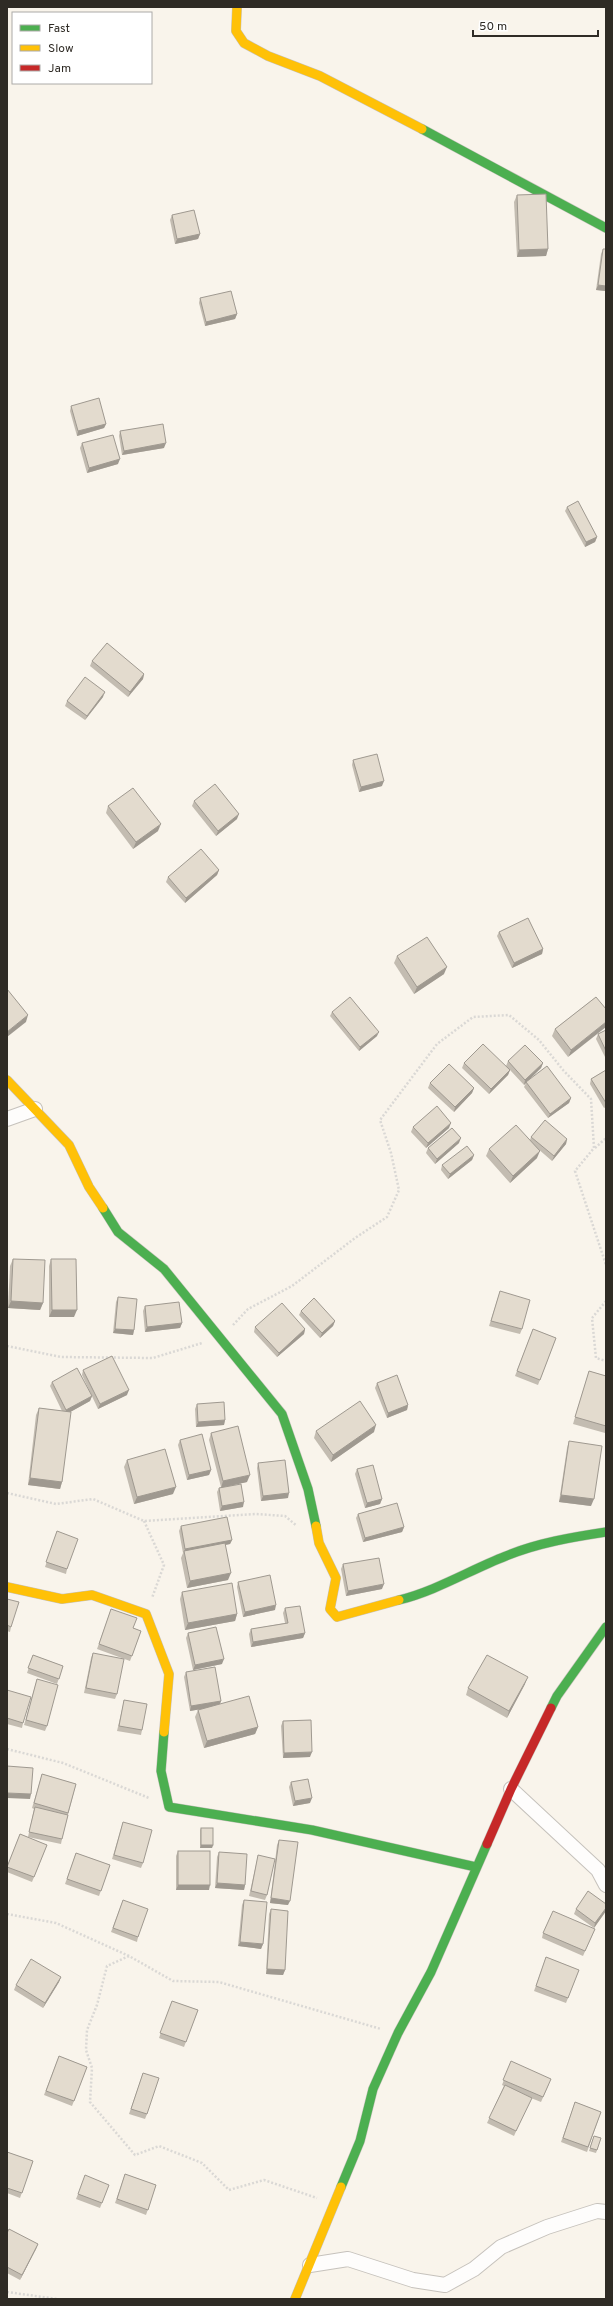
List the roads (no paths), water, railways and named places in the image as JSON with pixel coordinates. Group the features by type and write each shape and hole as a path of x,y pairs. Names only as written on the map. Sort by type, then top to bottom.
{"street":[{"path":"236,7 234,21 236,32 243,42 262,53 313,73 353,93 513,176 606,228"},
{"path":"7,1080 69,1145 89,1187 118,1232 164,1269 282,1414 308,1489 319,1543 336,1578 330,1609 337,1617 416,1596 507,1555 572,1537 606,1532"},
{"path":"7,1118 35,1109"},
{"path":"7,1587 62,1599 92,1595 146,1614 169,1674 161,1771 169,1807 312,1830 476,1866"},
{"path":"295,2299 360,2141 373,2090 398,2033 431,1972 476,1866 511,1789 557,1696 606,1627"},
{"path":"511,1789 602,1870 606,1885"},
{"path":"310,2265 348,2259 413,2280 445,2285 474,2269 501,2247 547,2227 597,2211 606,2212"}]}
